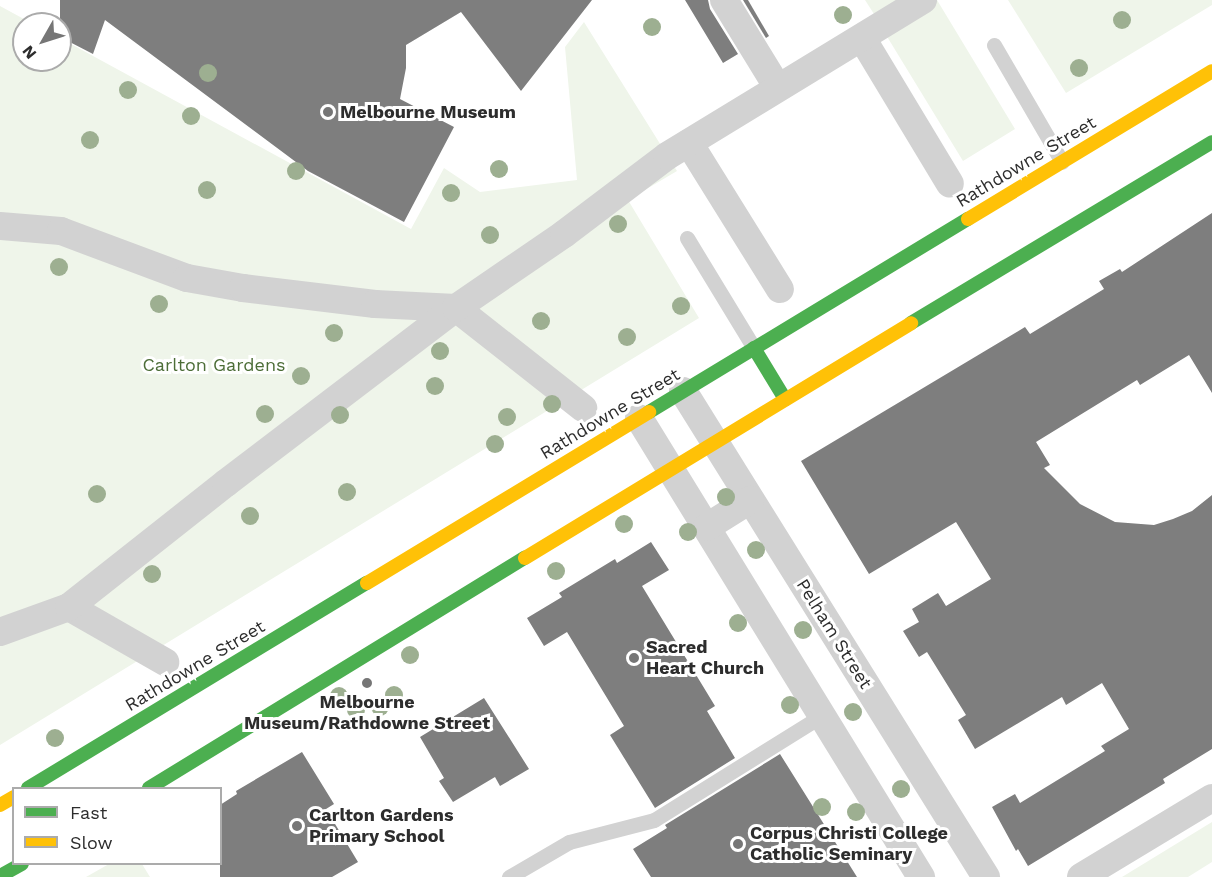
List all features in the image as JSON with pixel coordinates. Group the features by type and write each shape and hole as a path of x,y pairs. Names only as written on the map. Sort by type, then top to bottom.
{"main road":[{"name":"Rathdowne Street","path":"31,787 1212,71"},
{"path":"152,787 785,399 1212,142"},
{"path":"754,348 785,399"},
{"path":"49,776 56,787"},
{"path":"0,876 20,865"}],"street":[{"path":"724,0 778,88"},
{"path":"0,632 69,607 226,483 456,308 564,234 667,156 923,0"},
{"path":"862,38 950,184"},
{"path":"689,143 780,289"},
{"path":"0,226 61,231 187,278 243,288 375,304 456,308 583,408"},
{"name":"Pelham Street","path":"683,391 986,877"},
{"path":"639,417 921,877"},
{"path":"707,527 750,500"},
{"path":"69,607 165,662"},
{"path":"1081,877 1212,798"}],"lane":[{"path":"994,45 1062,162"},
{"path":"687,238 754,348"},
{"path":"510,877 569,842 654,820 823,715"}],"green space":[{"path":"865,0 898,0 874,14"},
{"path":"937,0 1015,129 963,161 883,30"},
{"path":"1008,0 1212,0 1212,5 1066,93"},
{"name":"Carlton Gardens","path":"0,6 12,13 12,72 72,72 72,45 411,229 444,168 480,192 577,180 565,47 584,22 677,171 628,200 699,318 0,745"},
{"path":"1212,822 1212,862 1188,877 1122,877"},
{"path":"107,865 143,865 150,877 86,877"}],"building":[{"name":"Melbourne Museum","path":"60,0 592,0 521,91 461,12 406,45 406,68 400,99 454,127 404,222 308,171 105,20 93,54 72,43 72,12 60,12"},
{"path":"685,0 708,0 710,9 738,54 723,63"},
{"path":"743,0 748,0 769,36 766,38"},
{"path":"1212,213 1212,393 1189,355 1140,385 1137,380 1036,442 1050,465 1044,468 1080,504 1115,522 1154,525 1192,511 1212,495 1212,749 1163,779 1165,783 1028,866 1018,849 1016,851 992,807 1015,794 1020,803 1105,751 1101,746 1129,729 1102,683 1066,705 1062,697 975,749 958,720 966,715 927,652 919,657 903,631 919,622 912,609 938,593 946,606 991,579 956,522 869,574 801,461 1025,327 1030,334 1104,289 1099,281 1120,269 1122,272"},
{"name":"Sacred Heart Church","path":"651,542 669,570 642,586 715,706 707,711 735,758 655,808 610,735 624,726 567,632 544,646 527,618 562,597 559,593 615,559 617,563"},
{"path":"484,698 529,769 500,786 495,777 453,802 439,781 444,778 420,737"},
{"name":"Carlton Gardens Primary School","path":"302,752 334,804 326,809 358,862 332,877 220,877 222,804 237,794 236,791"},
{"name":"Corpus Christi College Catholic Seminary","path":"780,754 857,877 651,877 633,849 667,828 665,825"}],"traffic: fast":[{"path":"911,323 1212,142"},
{"path":"649,412 968,219"},
{"path":"754,348 785,399"},
{"path":"151,787 525,558"},
{"path":"30,787 367,583"},
{"path":"0,876 20,865"}],"traffic: slow":[{"path":"968,219 1212,71"},
{"path":"525,558 911,323"},
{"path":"367,583 649,412"},
{"path":"0,805 12,798"}],"place":[{"name":"Melbourne Museum","path":"328,112"},
{"name":"Sacred Heart Church","path":"634,658"},
{"name":"Melbourne Museum/Rathdowne Street","path":"367,683"},
{"name":"Carlton Gardens Primary School","path":"297,826"},
{"name":"Corpus Christi College Catholic Seminary","path":"738,844"}]}
